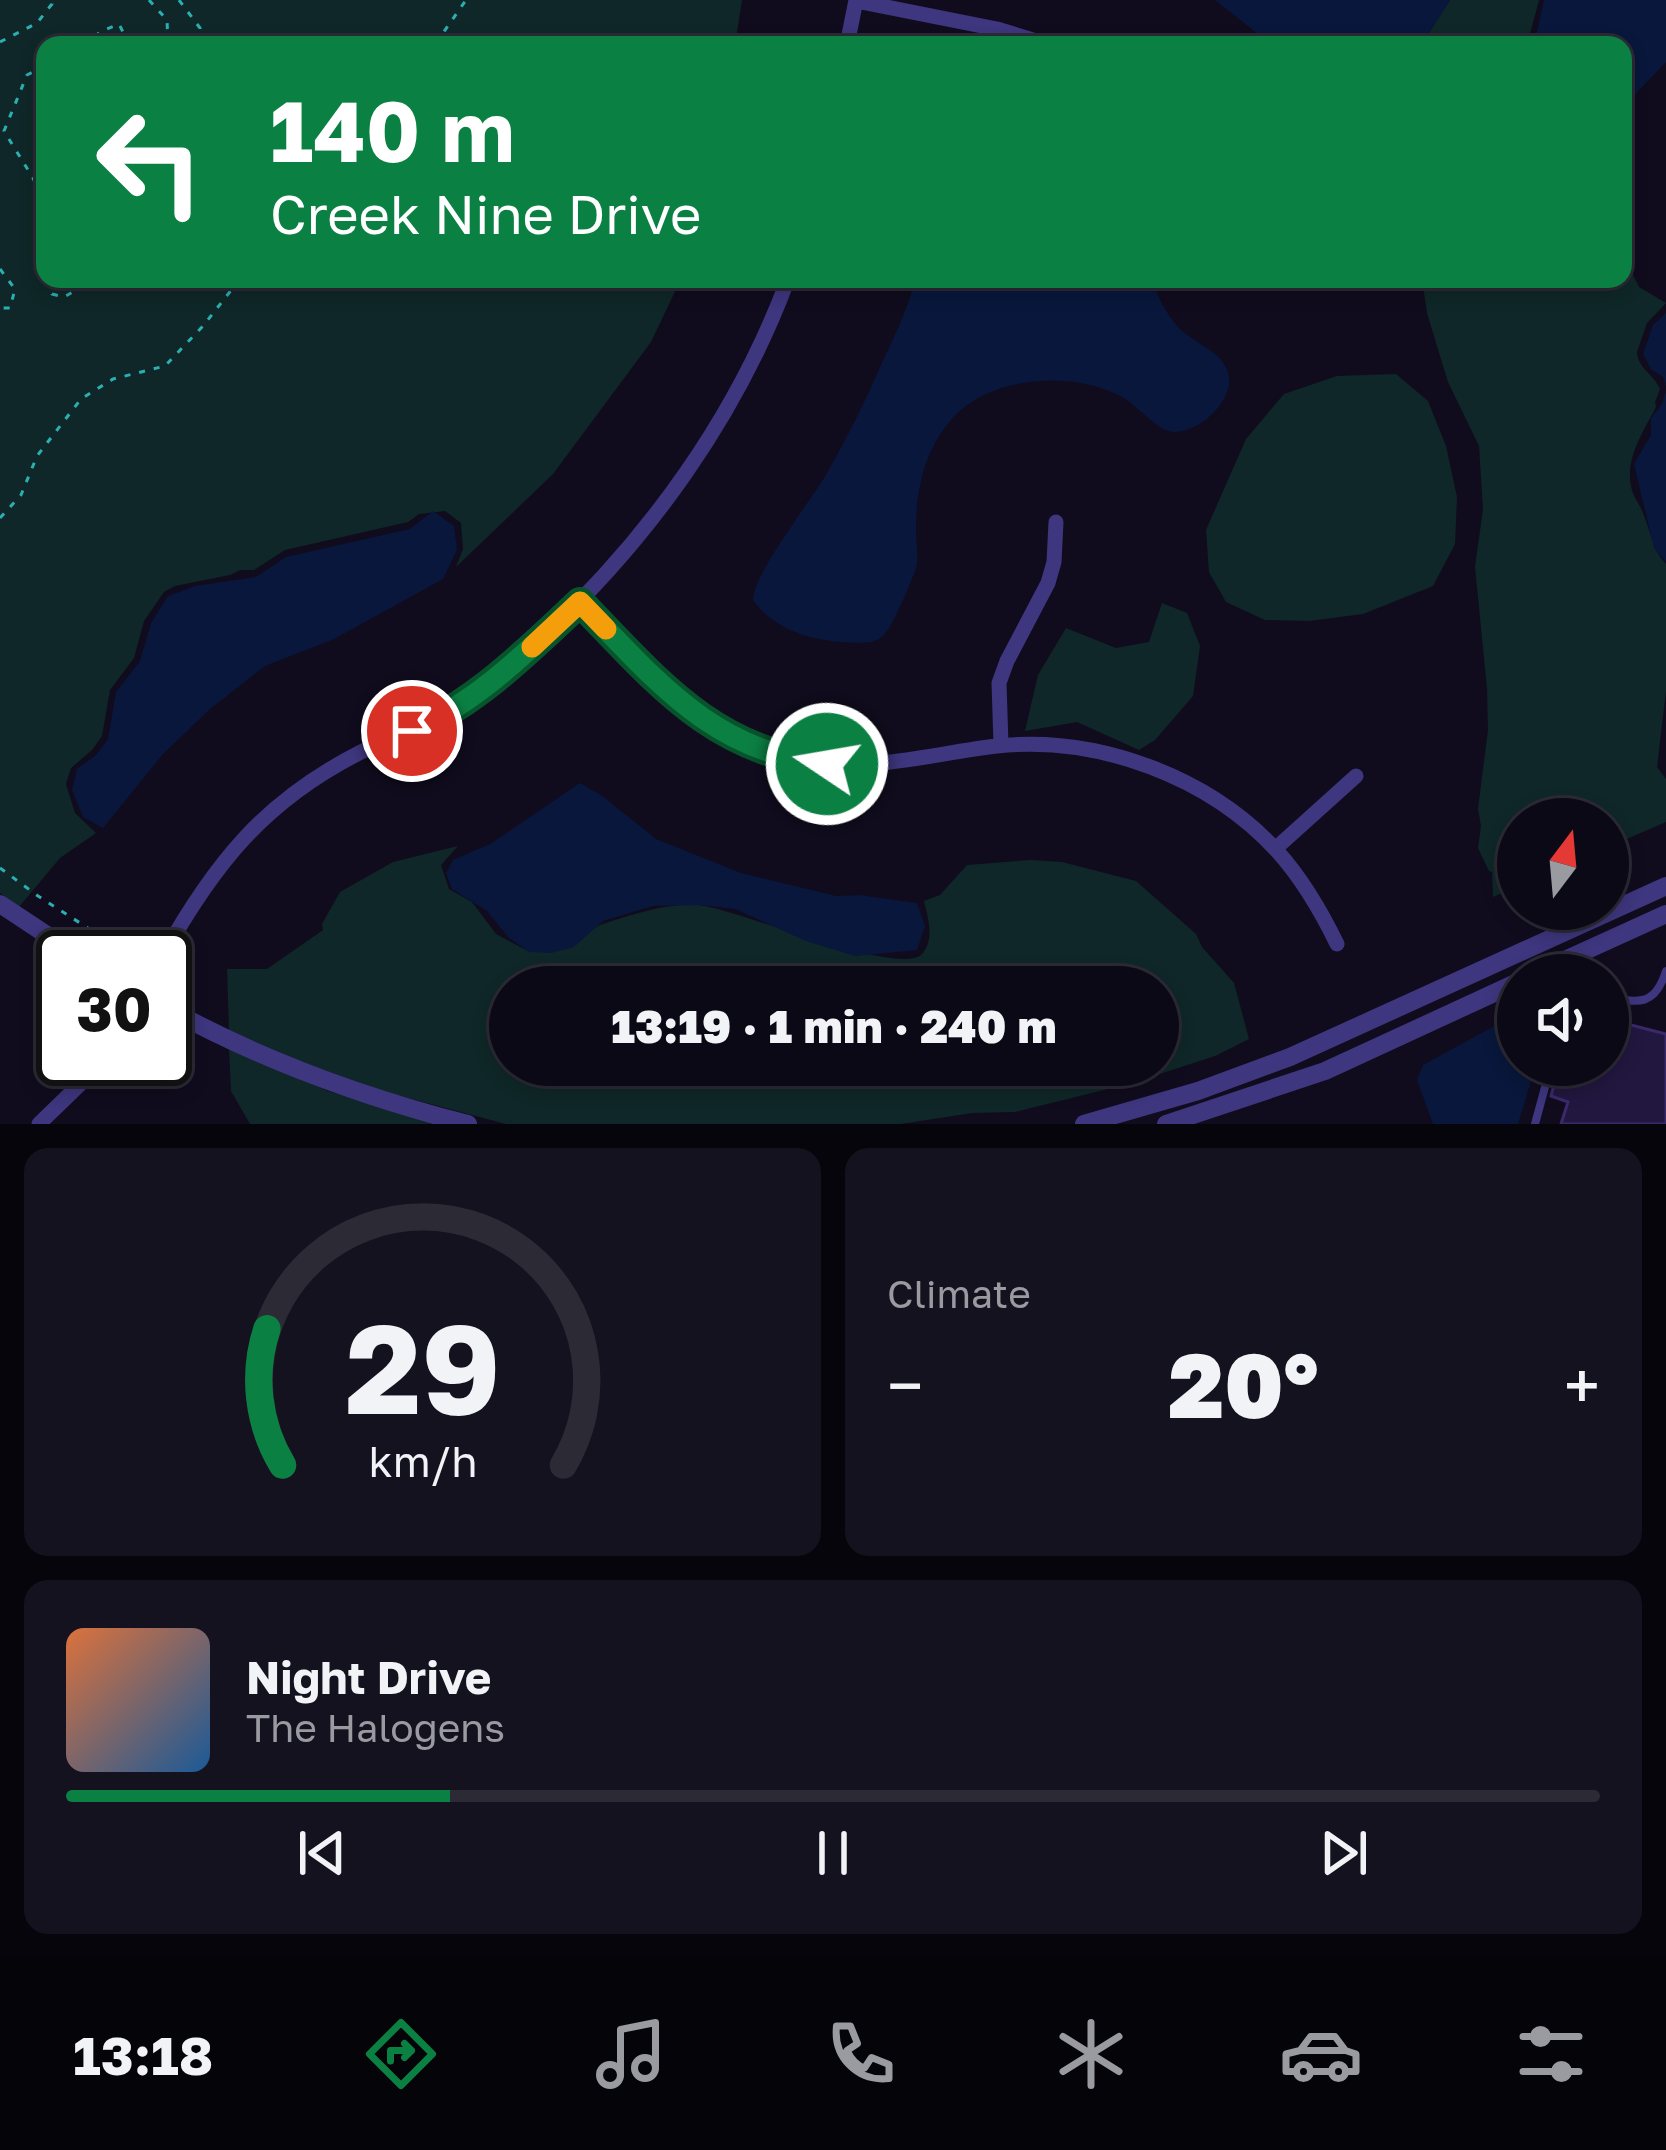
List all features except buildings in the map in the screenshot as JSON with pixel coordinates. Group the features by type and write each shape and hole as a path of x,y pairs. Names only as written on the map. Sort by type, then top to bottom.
{"street":[{"path":"849,36 856,1 1020,36"},
{"path":"179,930 216,869 290,795 362,752 467,701 580,602 656,514 702,448 746,374 784,288"},
{"path":"1001,745 999,683 1048,583 1056,522"},
{"path":"580,602 694,713 772,753 852,765 1001,745 1051,745 1148,766 1205,793 1275,849 1313,898 1337,944"},
{"path":"1275,849 1356,776"},
{"path":"1084,1124 1198,1091 1290,1057 1666,886"},
{"path":"0,904 39,930"},
{"path":"1583,954 1666,914"},
{"path":"1166,1124 1325,1071 1497,992"},
{"path":"192,1020 331,1083 468,1124"},
{"path":"39,1124 79,1086"}],"lane":[{"path":"1535,945 1538,954"},
{"path":"1629,1001 1647,1000 1661,987 1666,971"},
{"path":"1534,1124 1545,1086"}],"path":[{"path":"0,42 37,23 51,0"},
{"path":"149,0 166,20 167,36"},
{"path":"179,0 200,28 200,36"},
{"path":"442,36 466,0"},
{"path":"95,36 119,24 125,36"},
{"path":"36,70 27,75 4,131 36,185"},
{"path":"0,269 15,289 10,308 0,308"},
{"path":"52,288 52,294 64,297 84,288"},
{"path":"0,518 21,495 37,456 81,399 112,379 165,366 233,288"},
{"path":"0,868 92,930"}],"green space":[{"path":"0,0 742,0 736,36 36,36 36,288 677,288 651,342 553,474 456,567 463,549 461,523 445,511 285,550 254,570 164,592 144,621 134,658 110,690 102,736 71,768 66,784 75,813 96,833 60,858 19,907 0,893"},
{"path":"1450,0 1539,0 1529,36 1427,36"},
{"path":"1632,273 1639,287 1666,303 1647,323 1637,352 1660,389 1630,472 1634,496 1666,564 1666,691 1657,767 1666,779 1666,822 1629,838 1629,798 1497,798 1497,895 1493,897 1492,872 1478,848 1488,730 1475,567 1483,509 1479,446 1448,382 1423,288 1632,288"},
{"path":"1396,374 1428,401 1446,446 1457,497 1455,544 1433,586 1363,614 1309,621 1265,620 1226,602 1209,572 1206,530 1246,439 1284,394 1337,376"},
{"path":"1162,603 1187,613 1200,646 1193,696 1155,740 1139,750 1077,722 1025,731 1038,675 1066,628 1116,648 1149,642"},
{"path":"458,846 441,865 449,889 472,902 496,934 528,951 657,908 698,905 851,950 908,959 922,954 928,942 924,901 940,895 967,865 1062,862 1136,881 1196,934 1234,983 1249,1039 1179,1068 1179,966 489,966 489,1086 1120,1086 1015,1112 901,1124 506,1124 382,1091 229,1030 227,969 267,969 323,930 340,892 393,862"},
{"path":"229,1049 328,1091 434,1124 250,1124 231,1091"}],"water":[{"path":"1215,0 1450,0 1427,36 1261,36"},
{"path":"1544,0 1666,0 1666,62 1632,98 1632,36 1536,36"},
{"path":"913,288 1156,288 1178,327 1222,361 1229,387 1210,416 1178,432 1163,429 1124,398 1080,383 1030,382 983,396 947,425 927,461 918,500 917,564 887,631 872,642 807,636 764,613 753,600 756,588 849,433"},
{"path":"1666,313 1666,386 1643,354 1653,325"},
{"path":"1666,391 1666,562 1654,548 1634,464 1651,435 1651,418"},
{"path":"433,511 454,526 457,550 443,579 334,639 265,666 163,754 103,828 83,817 72,790 77,769 108,739 116,692 140,661 151,623 168,596 195,586 256,577 286,557 410,529"},
{"path":"580,783 656,839 741,873 836,896 917,903 925,926 917,950 855,956 806,941 735,909 701,905 653,906 603,921 574,947 529,952 509,938 487,911 452,889 446,873 453,860 492,843"},
{"path":"1497,1025 1497,1086 1530,1086 1518,1124 1433,1124 1417,1080 1423,1065"}],"slow traffic":[{"path":"532,647 580,602 606,629"}],"route":[{"path":"412,731 493,682 580,602 665,689 706,722 760,748 827,764"}]}
